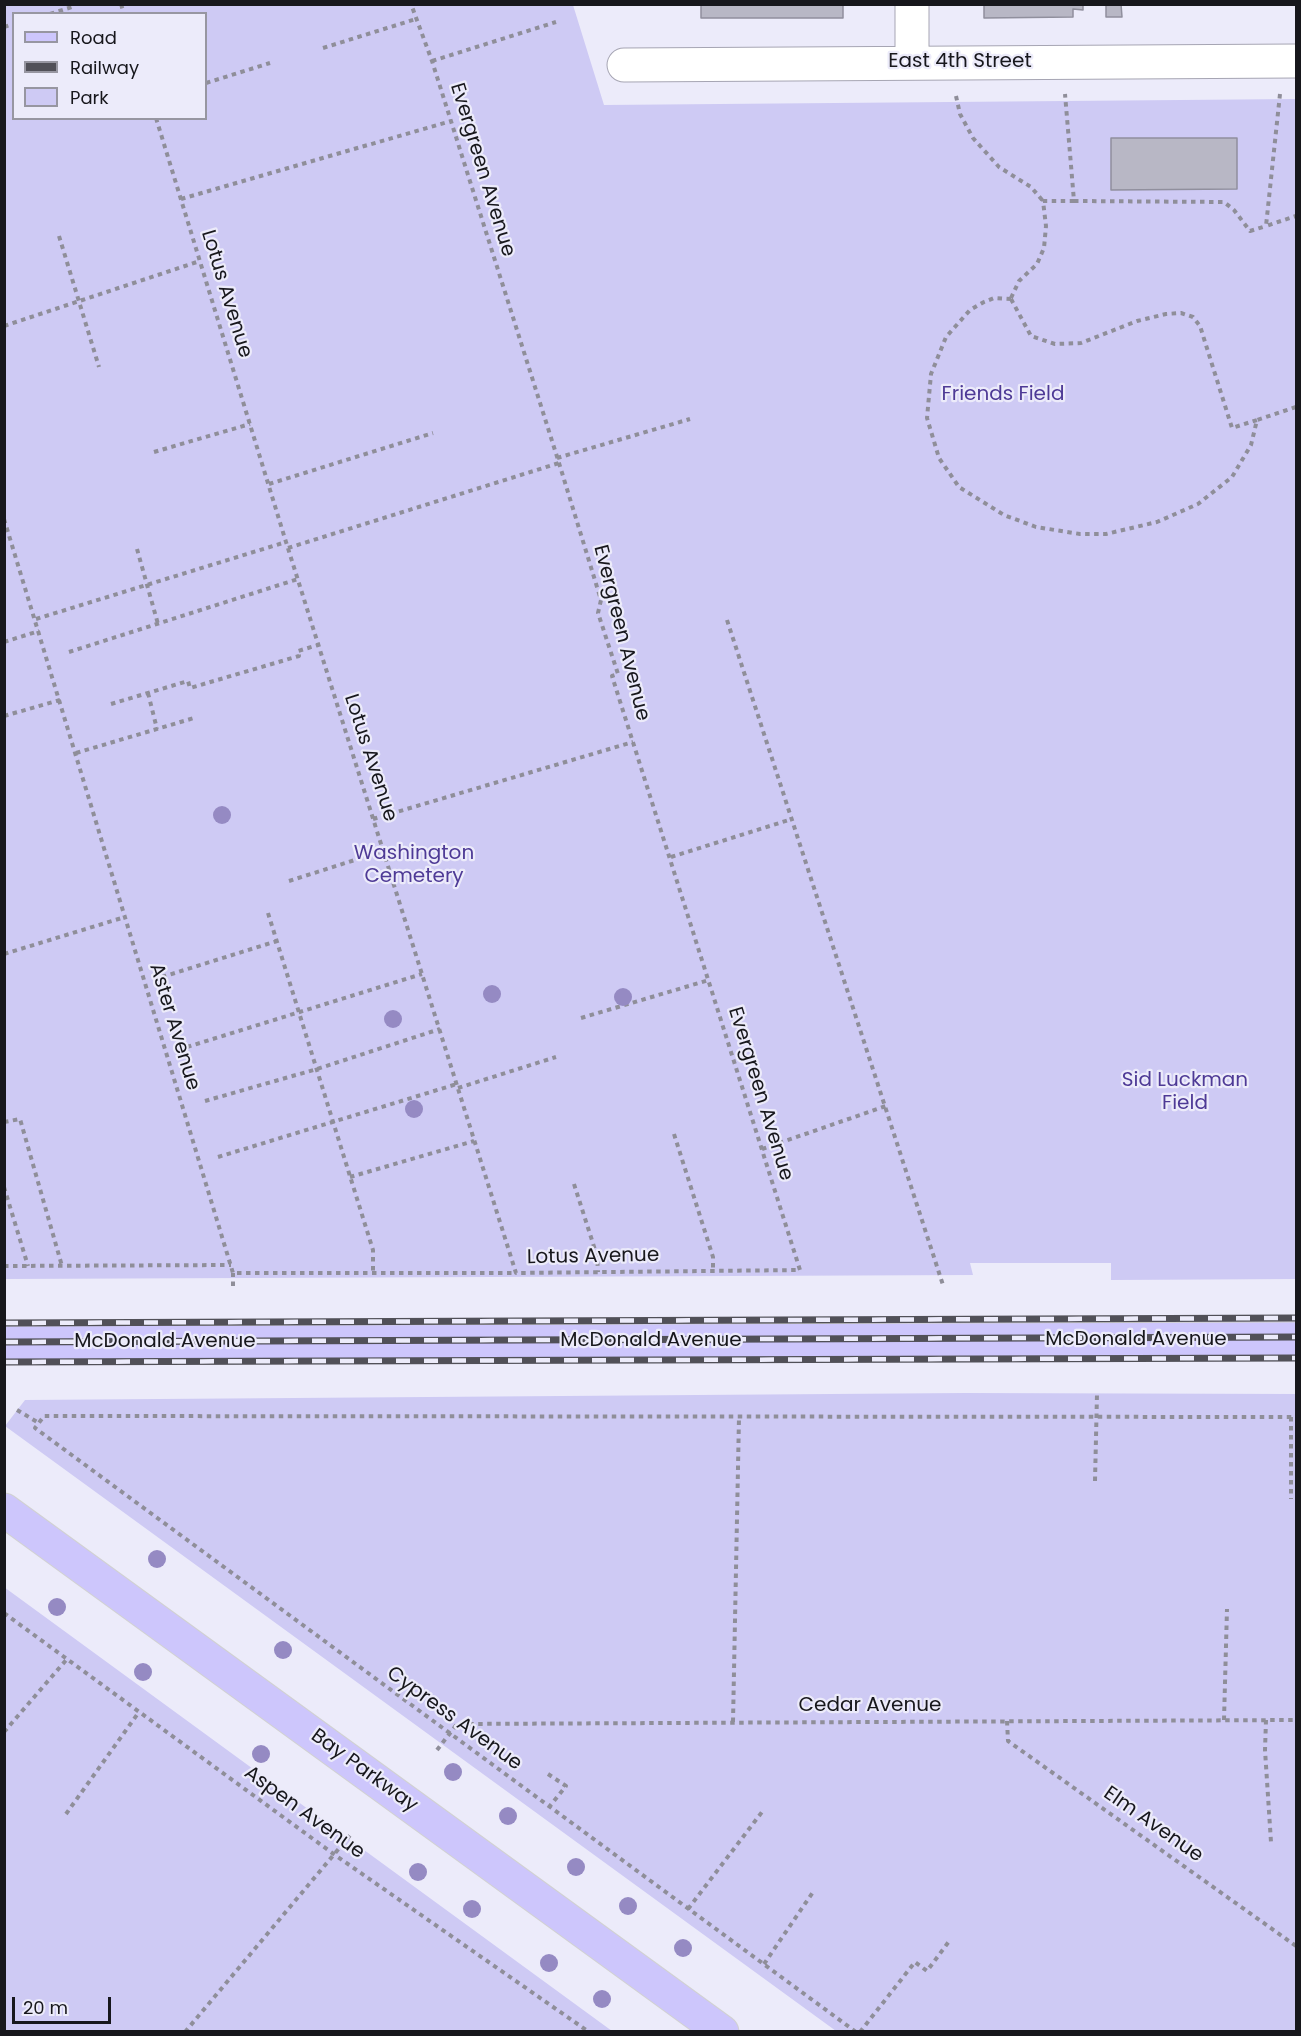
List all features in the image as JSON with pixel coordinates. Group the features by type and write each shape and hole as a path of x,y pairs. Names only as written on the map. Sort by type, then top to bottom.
{"main road":[{"name":"McDonald Avenue","path":"4,1343 1296,1339"},
{"name":"Bay Parkway","path":"4,1510 722,2031"}],"street":[{"path":"912,4 912,62"},
{"name":"East 4th Street","path":"624,65 1296,61"}],"path":[{"name":"Evergreen Avenue","path":"411,4 432,61 601,600 598,613 618,674 612,676 800,1270"},
{"path":"56,12 75,6"},
{"path":"323,48 416,19"},
{"path":"432,61 556,22"},
{"path":"207,83 270,63"},
{"path":"955,90 960,114 973,138 999,167 1031,187 1043,201 1046,226 1044,248 1036,264 1019,281 1011,298"},
{"path":"1064,90 1074,201"},
{"path":"1266,226 1280,91"},
{"name":"Lotus Avenue","path":"157,120 318,645 516,1273 800,1270"},
{"path":"181,199 451,121"},
{"path":"1043,201 1224,202 1234,210 1250,231 1296,216"},
{"path":"59,236 99,367"},
{"path":"4,326 200,261"},
{"path":"1011,298 994,298 977,306 958,322 946,338 931,374 927,418 939,458 959,487 979,502 1004,515 1036,527 1080,534 1106,534 1157,522 1198,504 1232,477 1251,445 1257,420"},
{"path":"1011,298 1032,336 1055,344 1081,343 1137,321 1166,314 1181,313 1193,317 1200,326 1232,428 1296,407"},
{"path":"557,458 690,419"},
{"path":"154,452 250,424"},
{"path":"268,484 433,433"},
{"path":"288,548 559,464"},
{"name":"Aster Avenue","path":"4,519 231,1265 233,1286"},
{"path":"36,620 286,542"},
{"path":"137,549 158,624"},
{"path":"69,652 298,579"},
{"path":"727,620 943,1285"},
{"path":"4,642 39,631"},
{"path":"111,704 188,681 190,688 299,656 298,651 318,645"},
{"path":"148,693 157,729"},
{"path":"4,716 60,700"},
{"path":"76,753 194,718"},
{"path":"373,819 633,742"},
{"path":"671,857 792,819"},
{"path":"289,881 383,851"},
{"path":"268,913 373,1250 373,1273"},
{"path":"4,954 125,917"},
{"path":"162,977 277,941"},
{"path":"187,1047 422,974"},
{"path":"581,1018 709,980"},
{"path":"205,1101 317,1069 440,1029"},
{"path":"218,1157 556,1057"},
{"path":"762,1149 886,1106"},
{"path":"4,1122 20,1119 62,1266"},
{"path":"674,1134 713,1257 713,1271"},
{"path":"350,1177 474,1141"},
{"path":"574,1184 597,1256 598,1272"},
{"path":"4,1187 28,1266"},
{"path":"4,1266 231,1265"},
{"path":"233,1273 516,1273"},
{"path":"1095,1481 1097,1394"},
{"path":"17,1410 39,1423 44,1416 1294,1417 1291,1499"},
{"path":"733,1722 739,1417"},
{"name":"Cypress Avenue","path":"39,1423 35,1428 449,1735 858,2031"},
{"path":"1224,1720 1227,1609"},
{"name":"Aspen Avenue","path":"4,1613 335,1855 589,2031"},
{"path":"4,1732 67,1659"},
{"path":"66,1814 139,1712"},
{"path":"1266,1720 1265,1750 1271,1842"},
{"name":"Cedar Avenue","path":"449,1735 457,1725 1296,1720"},
{"name":"Elm Avenue","path":"1007,1721 1008,1741 1296,1946"},
{"path":"437,1750 449,1735"},
{"path":"548,1774 566,1786 549,1807"},
{"path":"688,1909 762,1812"},
{"path":"185,2031 352,1833"},
{"path":"764,1965 813,1892"},
{"path":"858,2031 915,1962 927,1971 950,1940"}],"green space":[{"name":"Washington Cemetery","path":"4,5 573,5 604,105 1296,99 1296,1279 1111,1280 1111,1263 970,1263 973,1275 5,1279"},
{"path":"965,1393 1296,1394 1296,2031 836,2031 5,1426 25,1400"},
{"path":"4,1587 349,1839 612,2031 5,2031"}],"building":[{"path":"701,4 843,4 843,18 701,18"},
{"path":"984,4 1083,4 1083,10 1073,9 1073,17 984,18"},
{"path":"1106,4 1121,4 1122,17 1106,17"},
{"path":"1111,138 1237,138 1237,189 1111,190"}],"railway":[{"path":"4,1323 1296,1318"},
{"path":"4,1342 1296,1337"},
{"path":"4,1362 1296,1358"}],"park label":[{"name":"Friends Field","path":"1003,395"},
{"name":"Sid Luckman Field","path":"1185,1092"}]}
